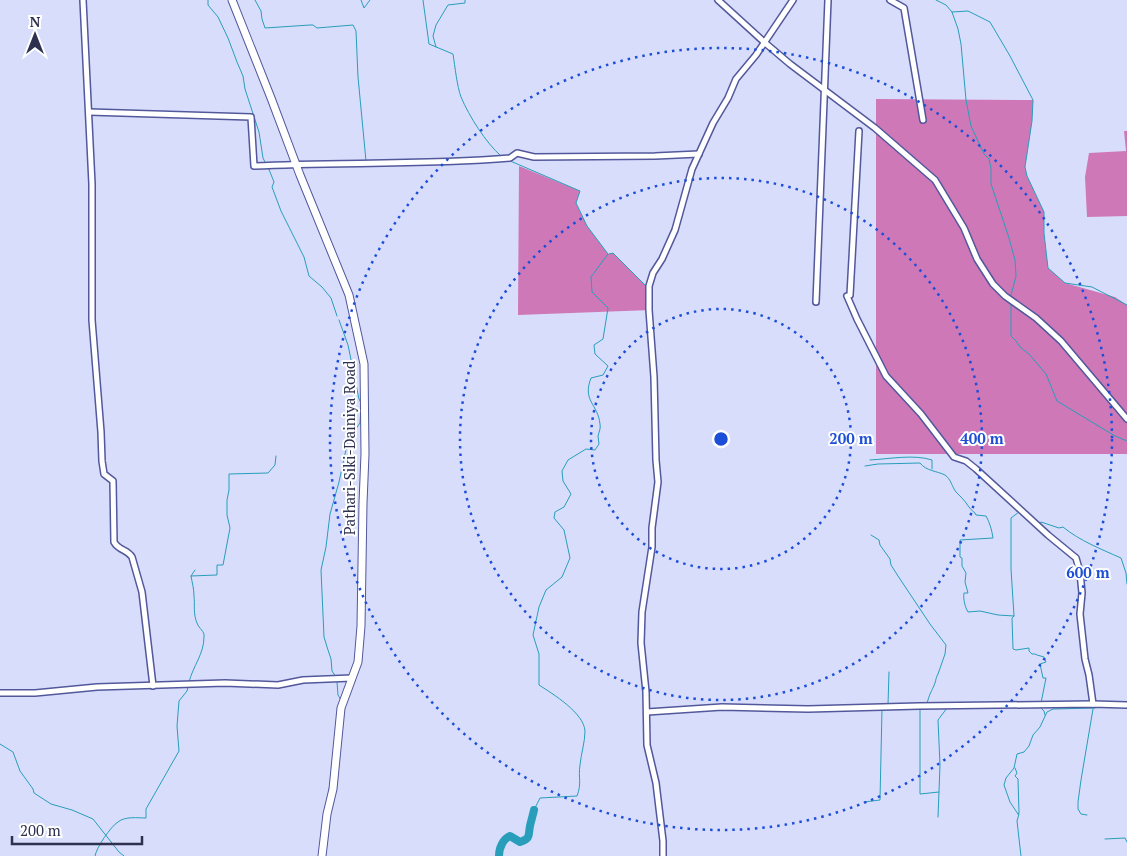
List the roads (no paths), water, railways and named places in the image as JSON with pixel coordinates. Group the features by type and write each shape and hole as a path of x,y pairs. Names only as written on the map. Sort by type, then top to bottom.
{"main road":[{"name":"Pathari-Siki-Dainiya Road","path":"232,0 302,181 349,295 364,364 366,454 363,504 361,626 358,662 341,708 333,789 327,814 322,856"}],"street":[{"path":"83,0 92,184 92,320 102,461 104,474 113,481 114,542 117,547 129,553 132,557 142,592 153,686"},
{"path":"718,0 764,42 875,128 935,180 964,228 977,260 993,284 1005,296 1036,318 1060,341 1127,419"},
{"path":"663,856 657,792 647,745 647,712 641,644 642,612 652,547 652,528 658,482 649,286 653,273 662,259 675,230 692,169 713,123 728,98 736,79 756,55 793,0"},
{"path":"816,302 828,0"},
{"path":"890,0 904,8 923,120"},
{"path":"89,112 251,116 254,166 484,160 510,158 517,153 534,157 699,154"},
{"path":"859,131 849,296 857,319 886,376 921,414 954,457 966,461 976,469 1042,530 1076,558 1080,572 1082,593 1080,614 1085,659 1093,704"},
{"path":"0,693 35,693 97,687 225,683 278,685 303,680 352,678"},
{"path":"647,712 722,707 808,709 920,706 1127,705"}],"waterway":[{"path":"208,0 208,5 218,17 228,38 243,76 266,164"},
{"path":"255,0 261,11 265,28 310,25 317,28 353,25 356,31 358,77 366,161"},
{"path":"361,0 364,8 370,0"},
{"path":"423,0 429,44 453,54 458,87 464,104 484,137 501,156"},
{"path":"436,47 433,36 436,25 448,5 465,3 465,0"},
{"path":"936,0 946,5 952,12 958,29 966,100 971,126 984,154 989,159 991,184 1015,260 1016,276 1011,295"},
{"path":"952,12 968,11 990,22 1033,100 1025,167 1027,176 1044,212 1048,268 1065,283 1092,287 1127,305"},
{"path":"508,160 580,191 576,203 587,226 608,254 591,277 592,292 608,308 603,339 594,345 595,354 608,366 603,375 591,378 588,392 599,417 599,444 595,450 586,449 568,460 562,471 563,481 571,494 564,507 555,512 554,518 564,530 570,558 562,577 546,590 539,607 533,635 539,654 539,685 574,711 583,724 585,735 579,788 577,796 540,798 535,808"},
{"path":"268,167 274,182 272,187 281,211 304,257 309,276 331,298 337,316"},
{"path":"609,254 613,253 646,286"},
{"path":"1011,304 1011,336 1046,374 1057,401 1115,436 1127,441"},
{"path":"339,320 348,345 361,403"},
{"path":"336,677 332,671 331,659 324,637 321,570 330,514 348,440 360,423 361,407"},
{"path":"191,576 217,575 217,565 223,565 230,528 227,515 229,474 268,473 275,465 276,456"},
{"path":"870,460 909,457 925,458 932,460 932,469"},
{"path":"865,466 920,463 925,468 945,475 971,510 976,515 986,516 993,538 960,540 960,557 962,558 962,566 966,573 965,582 968,593 964,593 964,603 968,612 980,611 1014,616"},
{"path":"1019,512 1011,518 1011,569 1014,616 1012,618 1013,649 1029,648 1032,654 1044,657 1046,662 1040,664 1043,678 1046,678 1041,703"},
{"path":"1038,524 1041,522 1059,528 1063,527 1084,541 1121,558 1127,584"},
{"path":"871,535 879,540 898,576 946,645 945,654 927,704"},
{"path":"189,682 204,643 204,633 198,625 195,616 191,576 195,570"},
{"path":"888,705 889,672"},
{"path":"337,682 338,695 341,700"},
{"path":"95,856 104,838 118,822 128,818 146,818 146,809 179,751 177,726 179,701 188,687"},
{"path":"1040,707 1045,715"},
{"path":"926,709 920,708 920,794 939,792"},
{"path":"938,817 940,765 938,720 947,708"},
{"path":"1018,814 1010,802 1004,785 1006,778 1014,768 1017,754 1024,752 1029,746 1033,735 1040,727 1047,712 1053,709 1095,708"},
{"path":"864,802 880,800 882,709"},
{"path":"1087,815 1081,814 1078,809 1078,802 1093,709"},
{"path":"0,744 13,752 20,771 34,793 51,804 93,819 124,856"},
{"path":"1015,768 1017,773 1015,776 1018,779 1018,814"},
{"path":"328,796 331,778"},
{"path":"499,856 502,844 508,837 510,836 520,842 527,838 534,810"},
{"path":"1019,814 1017,821 1021,856"},
{"path":"320,845 323,822"},
{"path":"1105,839 1125,838 1127,842"}]}
